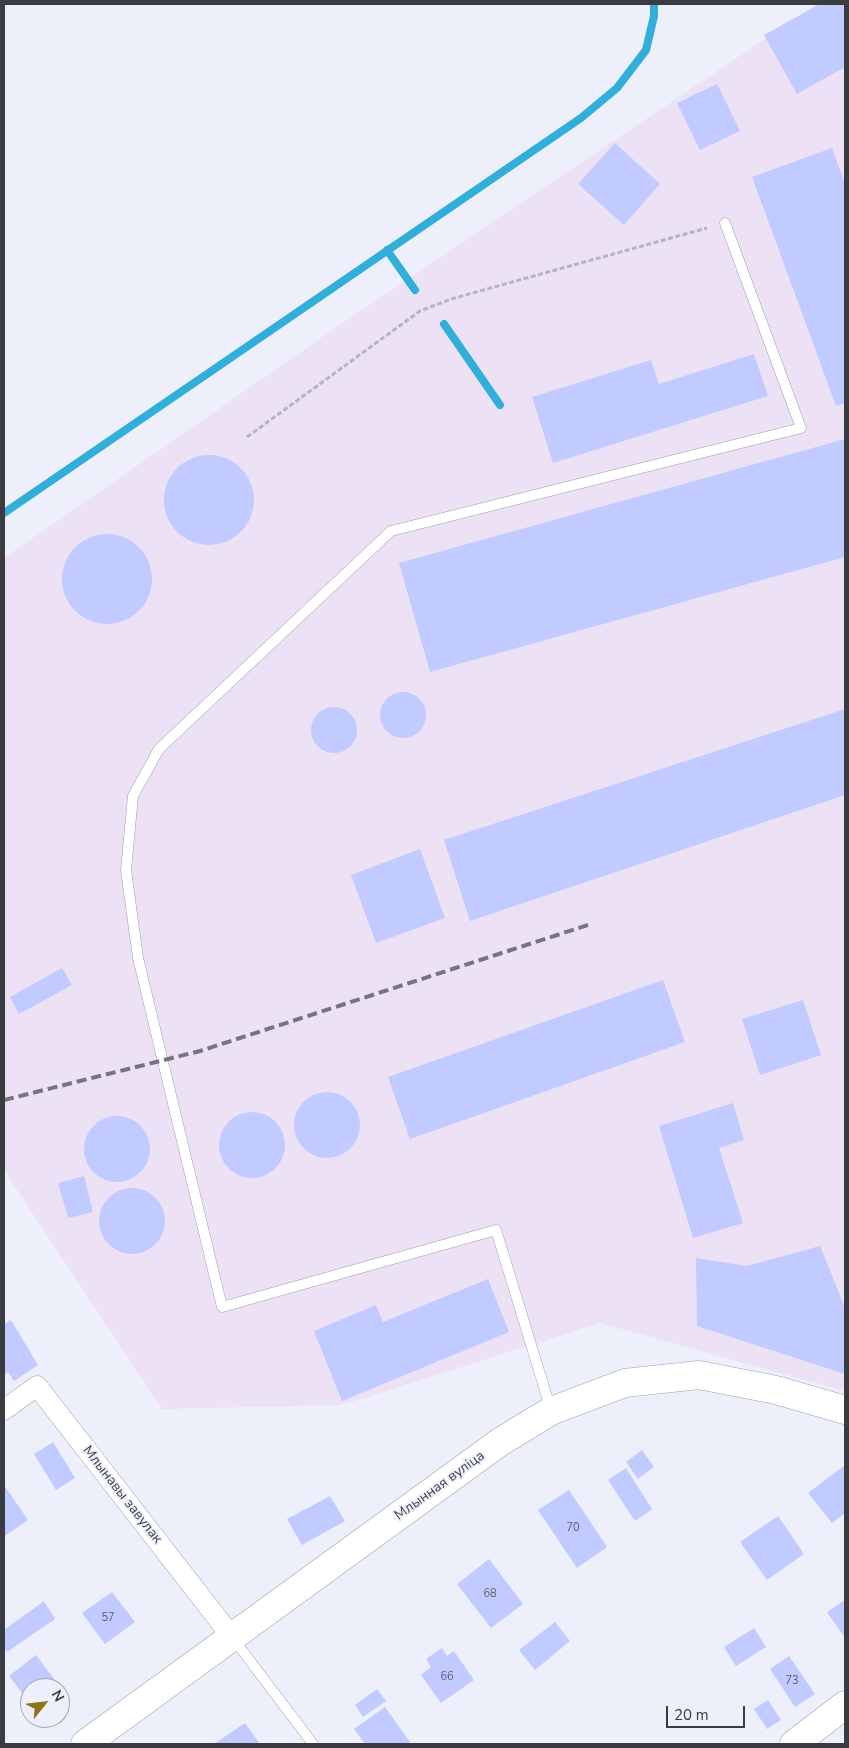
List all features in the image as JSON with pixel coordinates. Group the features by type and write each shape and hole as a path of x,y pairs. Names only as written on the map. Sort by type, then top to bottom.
{"street":[{"name":"Млынная вуліца","path":"85,1744 500,1442 551,1411 625,1383 699,1375 776,1390 845,1410"},
{"name":"Млынавы завулак","path":"4,1410 37,1386 232,1637"},
{"path":"794,1744 845,1704"}],"lane":[{"path":"551,1411 496,1230 222,1308 138,958 126,870 133,796 159,750 391,532 801,428 725,223"},
{"path":"232,1637 313,1744"}],"path":[{"path":"247,437 420,311 451,299 725,223"}],"shaded area":[{"path":"817,4 845,4 845,1391 600,1323 342,1405 162,1409 4,1170 4,558 344,322"}],"building":[{"path":"820,4 845,4 845,67 797,94 764,35"},
{"path":"717,84 740,131 700,150 677,103"},
{"path":"615,143 660,184 624,225 578,184"},
{"path":"832,148 845,184 845,403 836,406 752,177"},
{"path":"754,354 768,396 553,463 532,397 651,360 659,384"},
{"path":"845,439 845,557 430,672 399,563"},
{"path":"209,455 226,459 241,468 250,483 254,500 250,517 241,532 226,541 209,545 192,541 177,532 168,517 164,500 168,483 177,468 192,459"},
{"path":"107,534 124,538 139,547 148,562 152,579 148,596 139,611 124,620 107,624 90,620 75,611 66,596 62,579 66,562 75,547 90,538"},
{"path":"403,692 416,696 422,702 426,715 422,728 416,734 403,738 390,734 384,728 380,715 384,702 390,696"},
{"path":"334,707 347,711 353,717 357,730 353,743 347,749 334,753 321,749 315,743 311,730 315,717 321,711"},
{"path":"845,709 845,795 470,921 444,840"},
{"path":"420,849 445,918 376,943 351,875"},
{"path":"62,968 72,985 19,1014 10,997"},
{"path":"663,980 685,1042 410,1139 388,1077"},
{"path":"803,1000 821,1055 760,1075 742,1019"},
{"path":"321,1092 333,1092 345,1097 355,1107 360,1119 358,1138 345,1153 333,1158 321,1158 309,1153 299,1143 294,1131 294,1119 299,1107 309,1097"},
{"path":"733,1103 744,1140 719,1148 743,1223 693,1238 659,1126"},
{"path":"246,1112 258,1112 270,1117 280,1127 285,1139 283,1158 270,1173 258,1178 246,1178 234,1173 224,1163 219,1151 219,1139 224,1127 234,1117"},
{"path":"111,1116 123,1116 135,1121 145,1131 150,1143 148,1162 135,1177 123,1182 111,1182 99,1177 89,1167 84,1155 84,1143 89,1131 99,1121"},
{"path":"84,1176 93,1212 68,1218 58,1183"},
{"path":"126,1188 138,1188 150,1193 160,1203 165,1215 163,1234 150,1249 138,1254 126,1254 114,1249 104,1239 99,1227 99,1215 104,1203 114,1193"},
{"path":"820,1246 845,1308 845,1374 697,1326 696,1258 747,1266"},
{"path":"488,1279 509,1332 342,1401 314,1331 376,1305 383,1322"},
{"path":"11,1320 38,1365 14,1381 8,1372 4,1375 4,1324"},
{"path":"53,1442 75,1478 56,1490 34,1454"},
{"path":"642,1450 654,1467 638,1479 626,1462"},
{"path":"845,1465 845,1513 832,1523 808,1493"},
{"path":"626,1468 652,1509 635,1521 608,1480"},
{"path":"4,1485 28,1520 5,1536 4,1535"},
{"path":"569,1490 607,1547 577,1568 538,1510"},
{"path":"330,1496 345,1521 302,1545 287,1519"},
{"path":"778,1516 804,1554 767,1580 740,1542"},
{"path":"489,1559 523,1604 491,1628 457,1584"},
{"path":"112,1592 135,1622 105,1644 82,1613"},
{"path":"845,1600 845,1638 827,1612"},
{"path":"44,1601 55,1619 7,1652 4,1647 4,1630"},
{"path":"555,1622 570,1641 535,1670 519,1650"},
{"path":"754,1628 766,1647 736,1666 724,1647"},
{"path":"442,1648 447,1656 454,1651 474,1680 441,1703 421,1675 431,1667 426,1659"},
{"path":"36,1655 53,1678 20,1678 20,1690 9,1676"},
{"path":"789,1656 815,1694 795,1707 770,1669"},
{"path":"377,1689 386,1701 363,1717 355,1705"},
{"path":"768,1700 781,1720 767,1729 754,1709"},
{"path":"385,1707 410,1742 407,1744 365,1744 354,1729"},
{"path":"245,1723 260,1744 214,1744"}],"waterway":[{"path":"4,513 581,118 617,88 646,50 654,16 654,4"},
{"path":"387,250 415,290"},
{"path":"444,324 500,405"}],"railway":[{"path":"4,1100 200,1051 591,924"}]}
